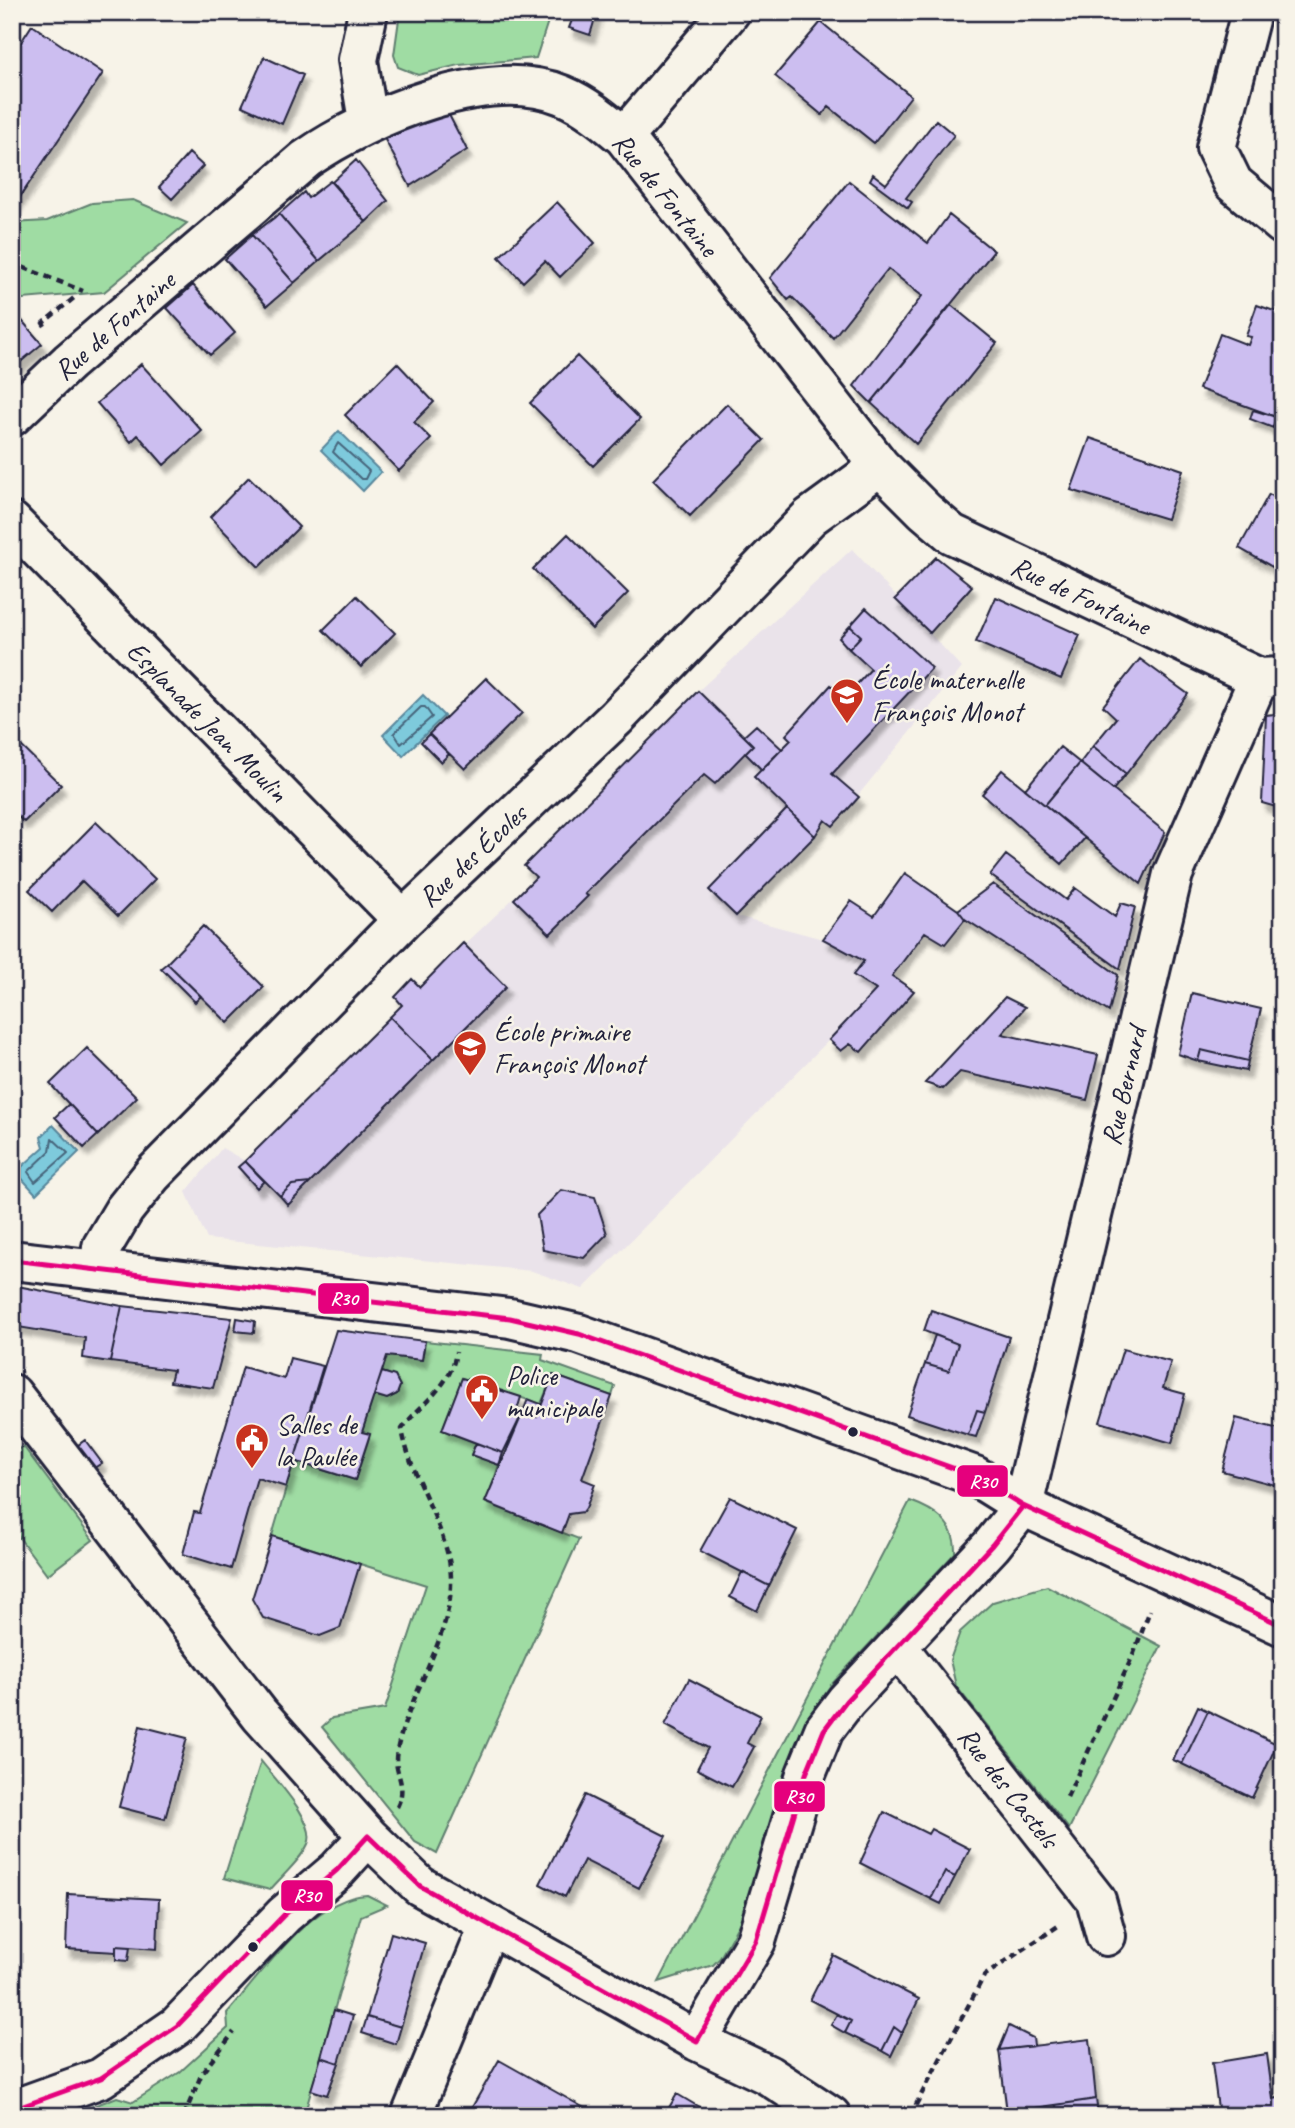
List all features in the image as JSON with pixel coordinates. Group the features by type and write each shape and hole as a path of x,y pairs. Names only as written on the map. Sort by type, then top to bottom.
{"street":[{"path":"368,12 358,60 369,121"},
{"path":"624,137 730,12"},
{"path":"1251,12 1216,148 1233,183 1283,225"},
{"name":"Rue de Fontaine","path":"12,416 69,362 306,159 369,121 457,94 509,87 538,88 583,106 624,137 880,466 952,534 1271,678"},
{"name":"Rue des Écoles","path":"100,1270 102,1247 124,1210 152,1175 404,919 616,718 810,517 880,466"},
{"name":"Esplanade Jean Moulin","path":"12,522 404,919"},
{"name":"Rue Bernard","path":"1023,1506 1173,874 1271,678"},
{"path":"12,1260 510,1318 579,1334 975,1476 1023,1506 1164,1574 1283,1626"},
{"path":"12,1394 260,1715 368,1836 420,1886 697,2041 768,2075 831,2116"},
{"path":"697,2041 757,1941 806,1774 824,1730 897,1646 992,1545 1023,1506"},
{"name":"Rue des Castels","path":"897,1646 1096,1900 1106,1936"},
{"path":"12,2110 101,2078 177,2026 284,1915 337,1870 368,1836"},
{"path":"411,2116 489,1926"}],"path":[{"path":"12,263 85,289 43,323 69,362"},
{"path":"403,1795 396,1752 444,1618 450,1586 449,1562 440,1528 405,1451 402,1429 414,1412 443,1386 454,1363 460,1313"},
{"path":"1047,1835 1135,1653 1164,1574"},
{"path":"910,2116 984,1976 1096,1900"}],"shaded area":[{"path":"852,549 962,668 833,826 825,821 815,836 737,916 823,939 864,961 854,975 876,990 583,1289 532,1271 207,1239 186,1192 222,1148 245,1161 402,1005 395,997 412,979 420,987 536,877 524,866 698,691"}],"green space":[{"path":"400,12 551,12 536,58 459,65 418,75 398,67 394,55"},
{"path":"133,200 187,223 104,292 12,300 12,223 47,221 92,203"},
{"path":"425,1341 543,1354 542,1360 615,1386 612,1396 553,1375 541,1404 462,1379 442,1430 476,1443 471,1455 499,1465 486,1503 579,1539 437,1854 415,1842 322,1727 332,1718 385,1709 426,1585 272,1536 294,1461 355,1480 370,1435 362,1432 374,1395 387,1399 397,1394 400,1386 395,1376 382,1372 387,1356 422,1360"},
{"path":"23,1446 93,1540 47,1575 12,1528 12,1454"},
{"path":"910,1501 942,1519 952,1533 955,1553 831,1685 810,1715 794,1748 745,1913 720,1958 713,1965 659,1982"},
{"path":"1047,1586 1161,1646 1069,1829 956,1686 950,1660 960,1632 993,1602"},
{"path":"261,1761 301,1813 309,1835 308,1844 300,1856 270,1890 224,1878"},
{"path":"367,1895 387,1905 361,1916 304,2116 68,2116 117,2097 133,2102 180,2072 228,2028 227,2013 289,1940 326,1909 346,1899"}],"water":[{"path":"339,431 381,472 363,491 321,450"},
{"path":"423,695 444,716 403,756 383,735"},
{"path":"53,1125 79,1152 36,1194 16,1172 44,1147 41,1137"}],"building":[{"path":"575,12 597,12 590,35 569,28"},
{"path":"821,22 911,96 874,143 829,107 822,115 775,76"},
{"path":"32,25 103,73 12,209 12,56"},
{"path":"264,57 303,75 282,124 242,106"},
{"path":"448,113 467,150 410,186 384,138 419,120"},
{"path":"936,120 954,135 906,198 912,202 908,208 870,180 873,174 886,184"},
{"path":"189,153 203,166 172,199 159,187"},
{"path":"356,160 388,201 366,222 332,182"},
{"path":"330,181 366,222 319,261 279,214 304,192 308,198"},
{"path":"849,181 928,243 949,215 994,251 871,403 854,386 922,296 888,269 833,338 792,297 788,300 770,278"},
{"path":"557,202 595,243 560,277 545,261 523,282 499,257"},
{"path":"279,214 319,261 294,283 252,235"},
{"path":"252,235 294,283 267,306 225,259"},
{"path":"193,285 235,333 210,355 167,308"},
{"path":"951,305 997,343 916,444 871,403"},
{"path":"1257,305 1283,314 1283,432 1273,428 1276,417 1199,389 1220,334 1248,345 1251,337 1246,336"},
{"path":"12,309 42,344 12,369"},
{"path":"577,356 640,419 593,466 530,403"},
{"path":"397,363 434,402 414,422 431,439 399,471 345,415"},
{"path":"141,364 202,431 164,465 138,435 131,442 97,403"},
{"path":"727,404 764,440 690,516 653,480"},
{"path":"1253,410 1276,417 1273,428 1250,419"},
{"path":"1090,438 1183,470 1167,519 1071,490"},
{"path":"249,477 299,527 259,567 210,517"},
{"path":"1269,494 1283,502 1283,573 1239,548"},
{"path":"568,534 628,593 592,629 533,569"},
{"path":"936,557 972,586 930,633 895,599"},
{"path":"357,596 395,633 361,667 323,630"},
{"path":"996,597 1080,635 1061,679 976,642"},
{"path":"866,608 932,668 832,774 859,797 833,826 825,820 815,836 754,777 791,740 786,735 831,685 845,697 871,669 849,649 861,636 850,626"},
{"path":"850,626 861,636 849,649 839,638"},
{"path":"1140,659 1188,694 1126,774 1093,746 1116,718 1103,706"},
{"path":"486,678 522,713 465,769 429,734"},
{"path":"698,691 753,745 715,784 704,775 585,894 588,896 550,934 514,899 536,877 524,866"},
{"path":"1283,713 1283,809 1262,803 1266,715"},
{"path":"756,725 782,749 762,770 745,753 753,745 744,736"},
{"path":"429,734 449,754 441,762 421,742"},
{"path":"12,737 61,785 24,822 12,811"},
{"path":"1093,746 1126,774 1113,790 1080,763"},
{"path":"1060,747 1080,763 1045,805 1025,789"},
{"path":"1080,763 1165,832 1141,884 1045,805"},
{"path":"1002,770 1085,838 1062,864 982,794"},
{"path":"787,809 815,836 736,916 709,890"},
{"path":"96,822 155,879 118,916 82,881 52,912 29,890"},
{"path":"1006,855 1066,900 1075,888 1115,917 1121,903 1135,907 1120,969 990,875"},
{"path":"905,873 958,910 965,919 945,944 925,932 892,976 914,991 861,1052 850,1044 841,1051 829,1040 876,990 853,975 864,961 823,939 851,901 874,916"},
{"path":"993,884 1118,975 1109,1012 965,919 958,910"},
{"path":"203,926 264,987 228,1023 167,963"},
{"path":"463,943 506,987 433,1060 390,1017 402,1005 395,997 412,979 420,987"},
{"path":"167,963 201,996 195,1002 161,968"},
{"path":"1192,993 1261,1009 1248,1061 1201,1050 1198,1061 1178,1054"},
{"path":"1005,997 1025,1007 1002,1034 1098,1055 1087,1100 960,1072 943,1089 925,1083"},
{"path":"390,1017 433,1060 310,1183 292,1185 280,1196 245,1161"},
{"path":"87,1048 137,1097 98,1135 50,1084"},
{"path":"1201,1050 1248,1061 1246,1071 1198,1061"},
{"path":"69,1104 98,1135 84,1148 55,1117"},
{"path":"245,1161 264,1181 257,1188 238,1167"},
{"path":"310,1183 288,1205 280,1196 292,1185"},
{"path":"561,1190 595,1197 607,1234 584,1258 543,1250 537,1215"},
{"path":"12,1285 122,1306 110,1362 83,1358 85,1338 12,1326"},
{"path":"122,1306 232,1318 213,1388 170,1382 173,1370 110,1362"},
{"path":"931,1310 1009,1337 985,1412 977,1410 968,1435 907,1415 925,1364 949,1371 958,1344 924,1331"},
{"path":"237,1318 255,1321 254,1333 235,1331"},
{"path":"336,1330 425,1341 422,1360 387,1356 362,1432 370,1434 355,1480 294,1461"},
{"path":"935,1335 958,1344 949,1371 925,1364"},
{"path":"1123,1349 1171,1362 1163,1388 1185,1394 1172,1443 1100,1422"},
{"name":"Salles de la Paulée","path":"290,1358 323,1366 286,1487 257,1478 231,1569 183,1554 194,1512 200,1513 243,1367 284,1379"},
{"path":"382,1372 395,1376 400,1386 397,1394 387,1399 374,1395"},
{"path":"553,1375 612,1396 582,1479 595,1484 586,1508 583,1512 569,1514 562,1533 485,1502 523,1412 537,1417"},
{"name":"Police municipale","path":"462,1378 521,1397 517,1410 523,1412 503,1453 442,1430"},
{"path":"528,1399 541,1404 537,1417 523,1412"},
{"path":"977,1410 985,1412 976,1437 968,1435"},
{"path":"1236,1418 1283,1430 1283,1487 1222,1471"},
{"path":"85,1440 102,1463 86,1473 70,1451"},
{"path":"476,1443 503,1453 499,1465 471,1455"},
{"path":"730,1497 797,1530 769,1586 700,1551"},
{"path":"272,1536 360,1564 340,1628 320,1636 263,1618 252,1599"},
{"path":"742,1572 769,1586 757,1611 730,1597"},
{"path":"689,1679 761,1716 747,1743 754,1747 732,1787 697,1769 708,1748 665,1725"},
{"path":"1198,1706 1208,1711 1182,1764 1173,1760"},
{"path":"1208,1711 1277,1744 1252,1798 1182,1764"},
{"path":"140,1726 187,1738 165,1819 119,1807"},
{"path":"585,1795 666,1836 639,1888 584,1860 565,1897 540,1884"},
{"path":"884,1812 928,1834 931,1829 970,1849 955,1877 945,1872 931,1899 860,1863"},
{"path":"945,1872 955,1877 941,1904 931,1899"},
{"path":"68,1894 159,1899 157,1949 116,1946 116,1952 66,1949"},
{"path":"391,1933 425,1943 401,2027 367,2017"},
{"path":"116,1946 130,1947 128,1961 116,1960"},
{"path":"833,1955 919,1999 902,2033 894,2027 882,2051 845,2033 851,2021 810,2000"},
{"path":"334,2010 353,2016 339,2063 321,2057"},
{"path":"837,2014 851,2021 845,2033 831,2025"},
{"path":"367,2017 401,2027 396,2044 362,2033"},
{"path":"1009,2026 1033,2038 1034,2046 999,2050"},
{"path":"894,2027 902,2033 891,2056 882,2051"},
{"path":"1090,2039 1096,2099 1007,2112 999,2050"},
{"path":"1267,2054 1273,2099 1283,2097 1283,2116 1219,2116 1212,2063"},
{"path":"321,2057 339,2063 327,2095 311,2090"},
{"path":"499,2060 595,2114 467,2116"},
{"path":"677,2094 714,2116 664,2116"},
{"path":"1096,2099 1098,2115 1057,2116 1056,2105"}],"transit line":[{"name":"R30","path":"12,1260 510,1318 579,1334 975,1476 1023,1506 1283,1626"},
{"name":"R30","path":"12,2110 101,2078 177,2026 284,1915 337,1870 368,1836 420,1886 697,2041 756,1941 806,1774 824,1730 846,1701 992,1545 1023,1506"}],"place":[{"name":"École maternelle François Monot","path":"847,725"},
{"name":"École primaire François Monot","path":"470,1077"},
{"name":"Police municipale","path":"482,1421"},
{"name":"Salles de la Paulée","path":"252,1470"}]}
